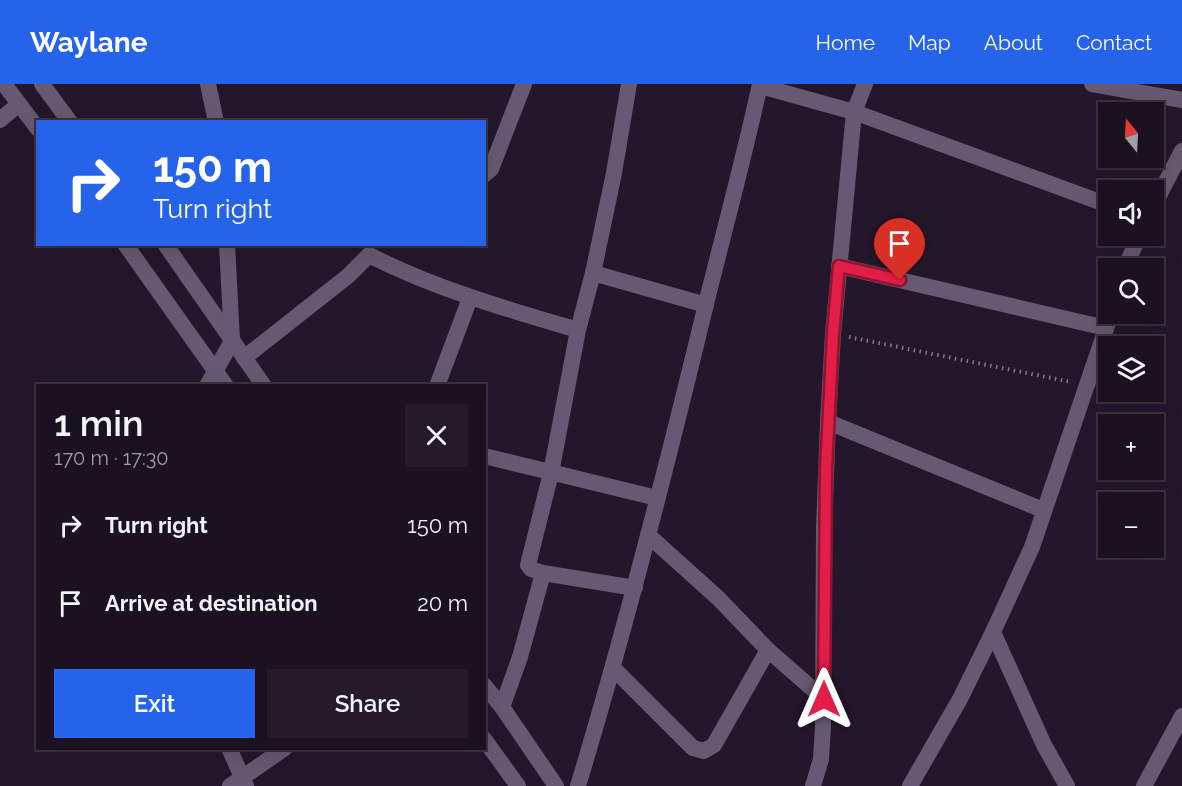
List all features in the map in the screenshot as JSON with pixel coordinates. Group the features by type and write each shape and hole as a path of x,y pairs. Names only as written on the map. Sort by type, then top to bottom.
{"street":[{"path":"4,84 36,126"},
{"path":"42,84 69,120"},
{"path":"208,84 216,120"},
{"path":"486,173 491,168 524,84"},
{"path":"628,84 614,173 593,273 578,330 551,473 528,565 531,569 543,573 635,588"},
{"path":"813,786 821,759 824,699 824,528 833,334 854,112 865,84"},
{"path":"1092,84 1182,100"},
{"path":"578,786 614,669 739,178 760,85 854,112 1098,201"},
{"path":"0,120 19,104"},
{"path":"1164,186 1182,151"},
{"path":"126,246 225,384"},
{"path":"166,246 263,384"},
{"path":"208,384 232,341 227,246"},
{"path":"244,358 348,276 365,250 429,283 470,298 578,330"},
{"path":"839,266 1098,319"},
{"path":"593,273 706,305"},
{"path":"438,384 470,298"},
{"path":"910,786 960,699 1032,547 1107,324"},
{"path":"828,422 1043,510"},
{"path":"486,457 657,498"},
{"path":"648,535 717,598 768,650 824,699"},
{"path":"502,708 520,657 543,573"},
{"path":"993,632 1044,745 1067,786"},
{"path":"614,669 693,748 704,751 714,745 768,650"},
{"path":"486,688 556,786"},
{"path":"1144,786 1182,716"},
{"path":"486,742 518,786"},
{"path":"230,750 239,783 282,750"}],"path":[{"path":"833,334 1086,385"}],"route":[{"path":"824,699 826,469 839,266 900,280"}]}
